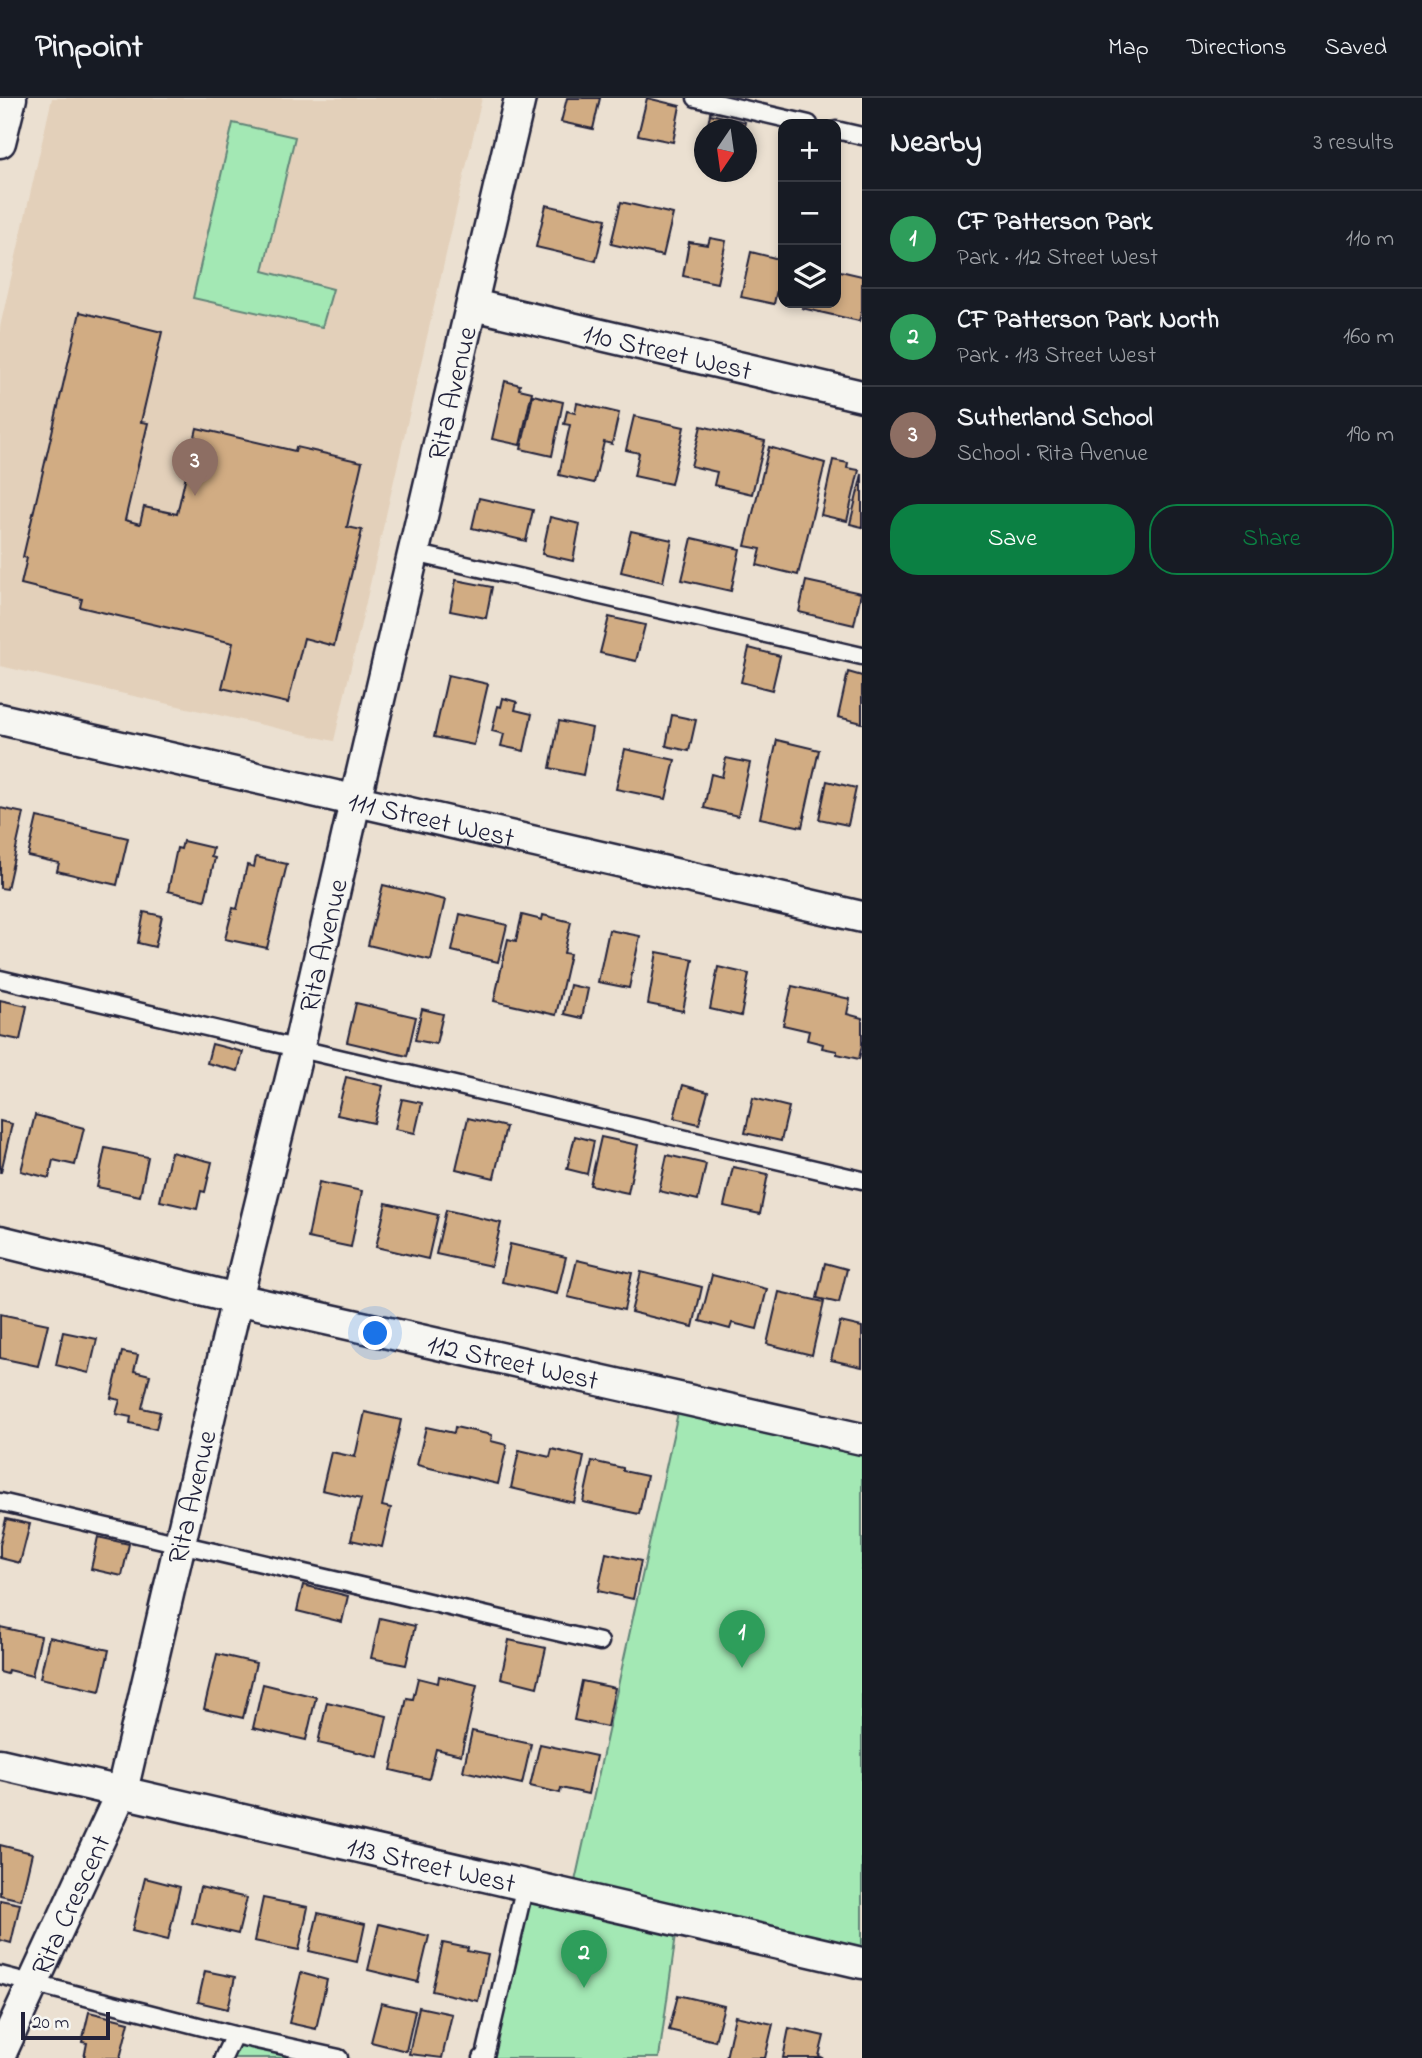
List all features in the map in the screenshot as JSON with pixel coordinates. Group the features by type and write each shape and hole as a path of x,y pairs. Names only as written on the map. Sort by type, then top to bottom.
{"street":[{"path":"0,142 11,98"},
{"name":"Rita Avenue","path":"122,1791 520,98"},
{"name":"110 Street West","path":"473,305 862,396"},
{"name":"111 Street West","path":"0,719 862,917"},
{"name":"112 Street West","path":"0,1241 237,1299 862,1439"},
{"name":"113 Street West","path":"0,1764 862,1964"},
{"name":"Rita Crescent","path":"0,2055 122,1791"}],"lane":[{"path":"696,98 787,119"},
{"path":"841,131 862,136"},
{"path":"414,553 862,656"},
{"path":"0,979 862,1180"},
{"path":"0,1502 600,1642"},
{"path":"482,2058 485,2056 525,1885"},
{"path":"0,1975 234,2035 338,2058"},
{"path":"223,2058 234,2035"}],"shaded area":[{"path":"52,98 482,98 334,741 0,666 0,327"}],"green space":[{"path":"233,123 295,137 263,271 333,289 322,327 193,298"},
{"path":"681,1399 862,1439 862,1963 678,1920 659,2058 482,2058 525,1885 572,1895"},
{"path":"234,2035 339,2058 223,2058"}],"building":[{"path":"567,98 600,98 593,129 561,122"},
{"path":"647,98 680,106 673,142 638,135"},
{"path":"710,114 732,119 709,119"},
{"path":"621,202 673,214 663,256 611,244"},
{"path":"546,205 606,219 596,261 536,247"},
{"path":"710,238 726,241 717,283 683,276 689,242 708,245"},
{"path":"751,252 778,259 778,284 774,304 741,297"},
{"path":"841,271 862,276 862,310 859,321 802,308 841,308"},
{"path":"80,312 162,332 141,422 148,423 125,520 140,524 144,507 177,514 197,428 295,451 296,447 362,462 347,527 362,530 334,646 304,638 288,703 222,688 233,643 80,607 82,599 21,584 27,558 23,557"},
{"path":"505,381 520,385 519,389 532,392 520,445 492,439"},
{"path":"533,395 563,402 552,456 521,449"},
{"path":"577,403 619,413 612,444 604,442 594,483 559,475 570,425 564,424 567,411 575,413"},
{"path":"634,416 684,427 671,484 634,476 639,453 626,450"},
{"path":"701,426 765,441 752,494 714,485 717,472 691,466"},
{"path":"769,447 825,463 798,575 757,565 761,549 745,546"},
{"path":"833,460 848,463 847,468 859,470 847,521 821,515"},
{"path":"862,474 862,527 850,524"},
{"path":"479,498 533,510 526,541 472,528"},
{"path":"550,517 580,524 573,561 542,554"},
{"path":"631,531 672,540 663,582 621,572"},
{"path":"692,538 740,549 731,591 682,580"},
{"path":"456,580 492,587 486,618 450,611"},
{"path":"806,581 861,593 854,625 799,612"},
{"path":"609,617 645,625 636,661 600,653"},
{"path":"749,648 780,656 772,690 741,682"},
{"path":"848,672 862,676 862,723 838,717"},
{"path":"448,675 488,684 474,745 434,737"},
{"path":"503,698 517,702 515,710 532,714 524,751 501,746 504,734 492,731 498,706 501,707"},
{"path":"672,715 696,720 689,751 666,746"},
{"path":"559,721 592,728 583,775 550,768"},
{"path":"777,740 819,750 802,827 760,818"},
{"path":"625,749 675,760 666,799 616,789"},
{"path":"726,758 750,763 738,816 704,808 711,774 722,777"},
{"path":"827,781 856,788 848,825 819,819"},
{"path":"0,808 24,813 7,889 0,888"},
{"path":"37,817 128,838 117,885 57,871 59,863 28,856"},
{"path":"183,841 213,848 211,857 215,858 205,900 168,891 177,848 181,849"},
{"path":"256,857 287,864 267,948 225,939 233,908 237,909 247,865 254,867"},
{"path":"383,885 445,900 431,960 368,945"},
{"path":"144,912 162,916 155,947 138,943"},
{"path":"460,914 507,925 498,962 452,951"},
{"path":"522,915 542,920 543,915 571,922 564,953 570,954 556,1015 494,1001 508,939 516,941"},
{"path":"609,930 640,936 629,988 598,982"},
{"path":"657,952 693,959 683,1011 648,1004"},
{"path":"718,967 749,974 741,1016 710,1009"},
{"path":"570,985 588,989 582,1018 564,1014"},
{"path":"792,986 850,999 847,1014 862,1018 859,1059 837,1054 837,1051 822,1048 823,1044 807,1040 809,1031 783,1025"},
{"path":"0,1000 27,1006 20,1040 0,1036"},
{"path":"356,1003 416,1017 407,1056 347,1042"},
{"path":"422,1009 443,1014 436,1044 415,1040"},
{"path":"212,1044 243,1052 238,1071 207,1063"},
{"path":"346,1077 383,1086 374,1123 337,1115"},
{"path":"683,1085 708,1092 699,1124 674,1118"},
{"path":"753,1098 789,1107 781,1141 745,1133"},
{"path":"402,1099 422,1103 415,1133 395,1129"},
{"path":"35,1115 84,1128 75,1165 53,1160 49,1178 21,1171"},
{"path":"468,1118 506,1127 494,1178 456,1169"},
{"path":"0,1121 12,1124 1,1172 0,1172"},
{"path":"575,1136 594,1141 587,1174 567,1169"},
{"path":"601,1137 638,1145 628,1193 590,1185"},
{"path":"105,1148 148,1157 140,1196 97,1187"},
{"path":"171,1152 212,1162 205,1192 201,1191 197,1209 160,1201"},
{"path":"667,1155 706,1164 698,1200 659,1191"},
{"path":"733,1167 768,1174 760,1214 724,1206"},
{"path":"319,1182 362,1191 351,1247 308,1238"},
{"path":"386,1203 438,1215 428,1259 376,1247"},
{"path":"446,1210 501,1223 491,1266 436,1254"},
{"path":"510,1244 566,1257 557,1294 502,1282"},
{"path":"577,1260 632,1273 624,1310 568,1297"},
{"path":"825,1263 847,1269 839,1303 817,1298"},
{"path":"641,1272 702,1287 693,1327 631,1312"},
{"path":"712,1275 767,1289 757,1329 732,1323 730,1329 700,1321"},
{"path":"779,1292 824,1302 812,1355 767,1344"},
{"path":"0,1314 48,1324 38,1366 0,1358"},
{"path":"840,1322 862,1327 862,1367 831,1360"},
{"path":"63,1332 97,1339 89,1373 56,1365"},
{"path":"122,1352 138,1355 134,1371 150,1375 142,1408 160,1412 156,1429 130,1423 131,1417 116,1414 120,1400 111,1398"},
{"path":"365,1412 401,1420 382,1506 391,1508 382,1547 351,1540 361,1499 322,1490 331,1452 355,1457"},
{"path":"426,1427 454,1433 455,1427 492,1435 491,1441 507,1445 498,1484 417,1465"},
{"path":"552,1449 584,1457 574,1503 511,1488 519,1450 550,1457"},
{"path":"592,1461 647,1476 639,1514 583,1502"},
{"path":"6,1519 30,1524 20,1563 0,1558"},
{"path":"98,1537 129,1544 122,1576 91,1569"},
{"path":"606,1553 641,1561 633,1599 598,1591"},
{"path":"303,1585 348,1596 342,1622 297,1611"},
{"path":"380,1618 415,1626 406,1665 371,1658"},
{"path":"0,1627 41,1636 32,1676 8,1670 7,1674 0,1672"},
{"path":"49,1637 109,1650 100,1691 40,1678"},
{"path":"509,1640 546,1648 537,1687 501,1678"},
{"path":"217,1654 256,1663 243,1718 204,1709"},
{"path":"439,1676 477,1685 461,1755 436,1749 429,1779 391,1770 407,1698 413,1699 418,1678 438,1683"},
{"path":"582,1681 615,1688 607,1727 574,1720"},
{"path":"263,1684 316,1697 306,1740 253,1728"},
{"path":"327,1702 387,1716 378,1757 318,1743"},
{"path":"472,1731 531,1744 522,1784 463,1771"},
{"path":"540,1744 596,1756 588,1794 561,1788 560,1793 530,1786"},
{"path":"0,1845 32,1853 21,1900 0,1895"},
{"path":"145,1878 180,1887 168,1940 132,1931"},
{"path":"200,1887 247,1898 238,1934 192,1923"},
{"path":"263,1898 308,1907 299,1950 254,1941"},
{"path":"0,1900 20,1904 11,1943 0,1940"},
{"path":"318,1913 365,1924 357,1962 309,1951"},
{"path":"379,1924 429,1936 418,1982 368,1970"},
{"path":"443,1943 488,1955 478,2001 432,1991"},
{"path":"205,1971 235,1977 228,2009 198,2002"},
{"path":"301,1973 327,1980 316,2029 289,2023"},
{"path":"678,1995 724,2006 715,2041 669,2030"},
{"path":"381,2003 415,2011 406,2051 371,2042"},
{"path":"419,2007 452,2014 442,2058 409,2054"},
{"path":"89,2012 129,2022 120,2058 84,2058 87,2043 82,2042"},
{"path":"735,2016 773,2024 765,2058 726,2058"},
{"path":"789,2028 824,2036 819,2056 823,2058 783,2058"}],"place":[{"name":"Sutherland School","path":"195,496"},
{"name":"CF Patterson Park","path":"742,1668"},
{"name":"CF Patterson Park North","path":"584,1988"}]}
